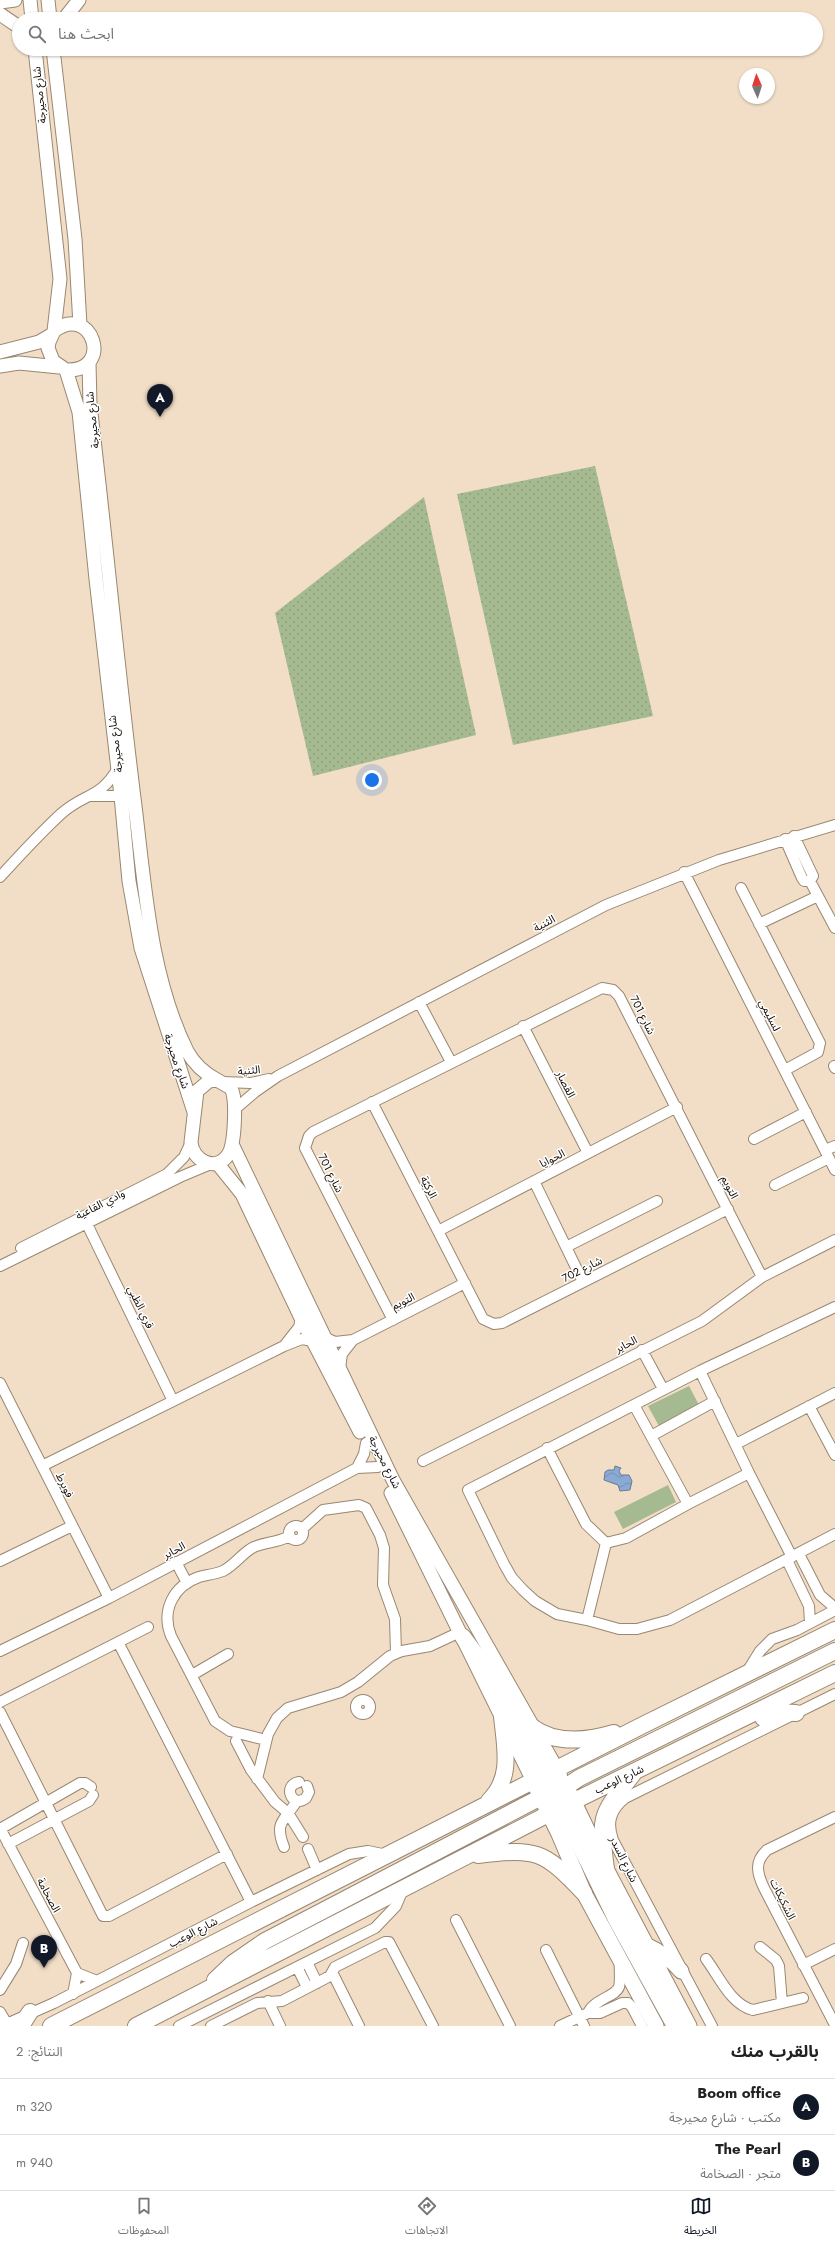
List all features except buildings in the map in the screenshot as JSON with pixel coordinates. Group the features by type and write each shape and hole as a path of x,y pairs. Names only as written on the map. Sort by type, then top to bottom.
{"main road":[{"name":"شارع الوعب","path":"51,2026 643,1725 743,1677 835,1630"},
{"path":"461,1634 486,1668 545,1775 544,1783 556,1797 617,1921 674,2026"},
{"path":"206,1990 233,1963 265,1941 556,1797 835,1651"},
{"name":"شارع الوعب","path":"136,2026 404,1887 470,1855 556,1797 636,1771 835,1674"},
{"path":"738,1722 753,1722 781,1712 796,1713"},
{"path":"476,1810 494,1796 504,1780 506,1764 502,1716"},
{"path":"532,1727 551,1738 580,1739 598,1737 643,1725"},
{"path":"606,1869 602,1820 609,1805 636,1771"},
{"path":"545,1775 559,1778 556,1797 584,1893 656,2026"},
{"name":"شارع السدر","path":"556,1797 606,1869 689,2026"},
{"path":"470,1855 517,1851 535,1853 556,1865 584,1893"},
{"path":"646,1945 660,1951 672,1960 681,1971"},
{"path":"10,2025 30,2012"}],"street":[{"path":"0,2 15,0"},
{"path":"30,0 31,12"},
{"path":"48,0 49,12"},
{"path":"70,12 79,0"},
{"path":"0,14 12,22"},
{"name":"شارع محيرجة","path":"34,56 60,279 53,333"},
{"name":"شارع محيرجة","path":"54,56 75,239 80,325"},
{"path":"55,69 56,56"},
{"path":"0,352 39,342 66,324 80,325 91,334 94,341 93,356 89,363 82,368 63,368 19,363 0,366"},
{"path":"53,333 48,348 50,355 63,368"},
{"name":"شارع محيرجة","path":"89,363 90,405 127,795 129,881 141,948 194,1112"},
{"name":"شارع محيرجة","path":"63,368 79,412 96,579 118,768 127,795 152,938 164,987 187,1050 199,1068 220,1081 234,1093 232,1144 318,1339 366,1443 474,1663 502,1716 545,1775"},
{"path":"0,877 63,812 102,790 118,768"},
{"path":"90,796 127,795"},
{"name":"الثنية","path":"234,1110 255,1092 278,1076 606,905 684,872 835,825"},
{"path":"790,838 802,878 804,881 810,881 835,928"},
{"name":"لسليمي","path":"684,872 835,1170"},
{"path":"741,888 820,1043 818,1052 784,1070"},
{"path":"759,924 818,896"},
{"name":"شارع 701","path":"393,1320 305,1148 309,1136 313,1132 598,988 613,990 619,996 677,1107"},
{"path":"419,1002 451,1062"},
{"name":"القصار","path":"523,1026 588,1153"},
{"name":"الثنية","path":"220,1081 251,1083 278,1076"},
{"path":"191,1142 197,1091 209,1081 220,1081"},
{"name":"الركيّة","path":"372,1102 465,1283"},
{"name":"الحوايا","path":"438,1231 677,1107"},
{"name":"التويم","path":"677,1107 762,1277"},
{"path":"754,1139 806,1112"},
{"name":"شارع محيرجة","path":"191,1142 191,1148 199,1160 214,1163 242,1194 301,1318 340,1370 393,1480 532,1727 545,1775"},
{"name":"وادي القاعية","path":"0,1259 167,1174 184,1156 191,1142"},
{"path":"214,1163 227,1156 232,1144"},
{"path":"775,1185 827,1154 835,1146"},
{"name":"وادي القاعية","path":"0,1266 180,1177 214,1163"},
{"path":"534,1181 583,1282"},
{"path":"566,1247 657,1201"},
{"name":"شارع 702","path":"465,1283 484,1318 494,1324 502,1323 728,1209"},
{"name":"قري الظبي","path":"87,1224 172,1401"},
{"name":"الحاير","path":"423,1461 702,1321 762,1277 835,1240"},
{"name":"التويم","path":"318,1339 335,1342 353,1340 465,1283"},
{"path":"835,1307 663,1389 469,1488 468,1492 512,1578 535,1601 557,1614 587,1620 619,1629 637,1629 655,1625 793,1557 835,1534"},
{"path":"284,1346 299,1327 301,1318"},
{"path":"42,1466 284,1346 302,1339 318,1339"},
{"name":"التويم","path":"340,1370 342,1354 353,1340"},
{"path":"642,1350 663,1389"},
{"path":"700,1371 749,1473 793,1557 820,1595 835,1609"},
{"name":"فويرط","path":"0,1383 109,1598"},
{"path":"736,1444 835,1393"},
{"path":"651,1436 715,1401"},
{"path":"634,1404 688,1504"},
{"path":"809,1406 835,1456"},
{"path":"357,1468 364,1454 366,1443"},
{"path":"547,1448 586,1524 606,1543"},
{"name":"الحاير","path":"0,1651 109,1598 357,1468 378,1467"},
{"path":"606,1543 626,1538 749,1473"},
{"path":"266,1740 230,1731 219,1725 212,1717 171,1636 167,1618 171,1600 178,1590 187,1583 233,1565 255,1547 280,1542 290,1536 295,1540 299,1539 302,1535 302,1529 323,1510 359,1505 366,1508 380,1535 384,1548 384,1585 395,1619 396,1653"},
{"path":"0,1561 72,1526"},
{"path":"587,1620 606,1543"},
{"path":"793,1557 809,1606 810,1623"},
{"path":"176,1562 187,1583"},
{"name":"شارع الوعب","path":"743,1677 767,1642 810,1623 835,1609"},
{"path":"0,1702 148,1627"},
{"path":"258,1779 266,1740 277,1718 288,1708 303,1702 332,1695 356,1684 385,1659 396,1653 430,1646 461,1634"},
{"path":"118,1642 251,1902"},
{"path":"192,1675 228,1654"},
{"path":"356,1684 361,1701"},
{"path":"796,1713 835,1694"},
{"path":"0,1712 101,1914 105,1916 227,1854"},
{"name":"شارع السدر","path":"712,2026 681,1971 613,1840 610,1831 612,1812 617,1804 625,1798 796,1713"},
{"path":"236,1741 258,1779 275,1802 288,1813 303,1837"},
{"path":"0,1828 46,1804 80,1783 85,1783 92,1791 89,1801 8,1844"},
{"path":"284,1847 279,1828 282,1820 297,1801 306,1798 309,1792 303,1784 294,1784 289,1792 292,1798 297,1801"},
{"name":"الشكيكات","path":"835,1817 767,1850 758,1861 758,1874 803,1965 810,1996 835,2025"},
{"name":"الصخامة","path":"0,1828 77,1973"},
{"path":"308,1849 317,1870"},
{"name":"شارع الوعب","path":"30,2012 73,1994 251,1902 349,1854 358,1852 372,1852 387,1855"},
{"path":"179,2026 379,1925 396,1906 404,1887"},
{"path":"456,1920 510,2026"},
{"path":"0,1990 16,1964 23,1942"},
{"path":"212,2026 257,2003 282,2001 330,1976 335,1967 385,1942 389,1942 433,2026"},
{"path":"760,1947 776,1960 779,1966 782,2003"},
{"path":"803,1965 835,1949"},
{"path":"546,1950 584,2019"},
{"path":"706,1959 733,1997 742,2006 754,2010 810,1996"},
{"path":"584,2019 596,2002 614,1992 619,1987 620,1961"},
{"path":"307,1962 312,1985"},
{"path":"297,1967 312,1985"},
{"path":"332,1972 359,2026"},
{"path":"73,1994 77,1973 97,1982"},
{"path":"268,2001 280,2026"},
{"path":"560,2026 600,2013 622,2002 628,2003 632,2007 642,2026"},
{"path":"0,2012 10,2025"}],"green space":[{"path":"595,466 653,716 513,745 457,494"},
{"path":"424,497 476,735 313,776 275,613"},
{"path":"689,1386 700,1407 659,1426 648,1406"},
{"path":"668,1485 676,1502 623,1529 614,1512"}],"water":[{"path":"615,1466 621,1468 619,1471 621,1475 629,1475 632,1481 630,1490 620,1491 618,1485 604,1480 605,1472 608,1470 614,1470"}],"place":[{"name":"Boom office","path":"160,417"},
{"name":"The Pearl","path":"44,1968"}]}
